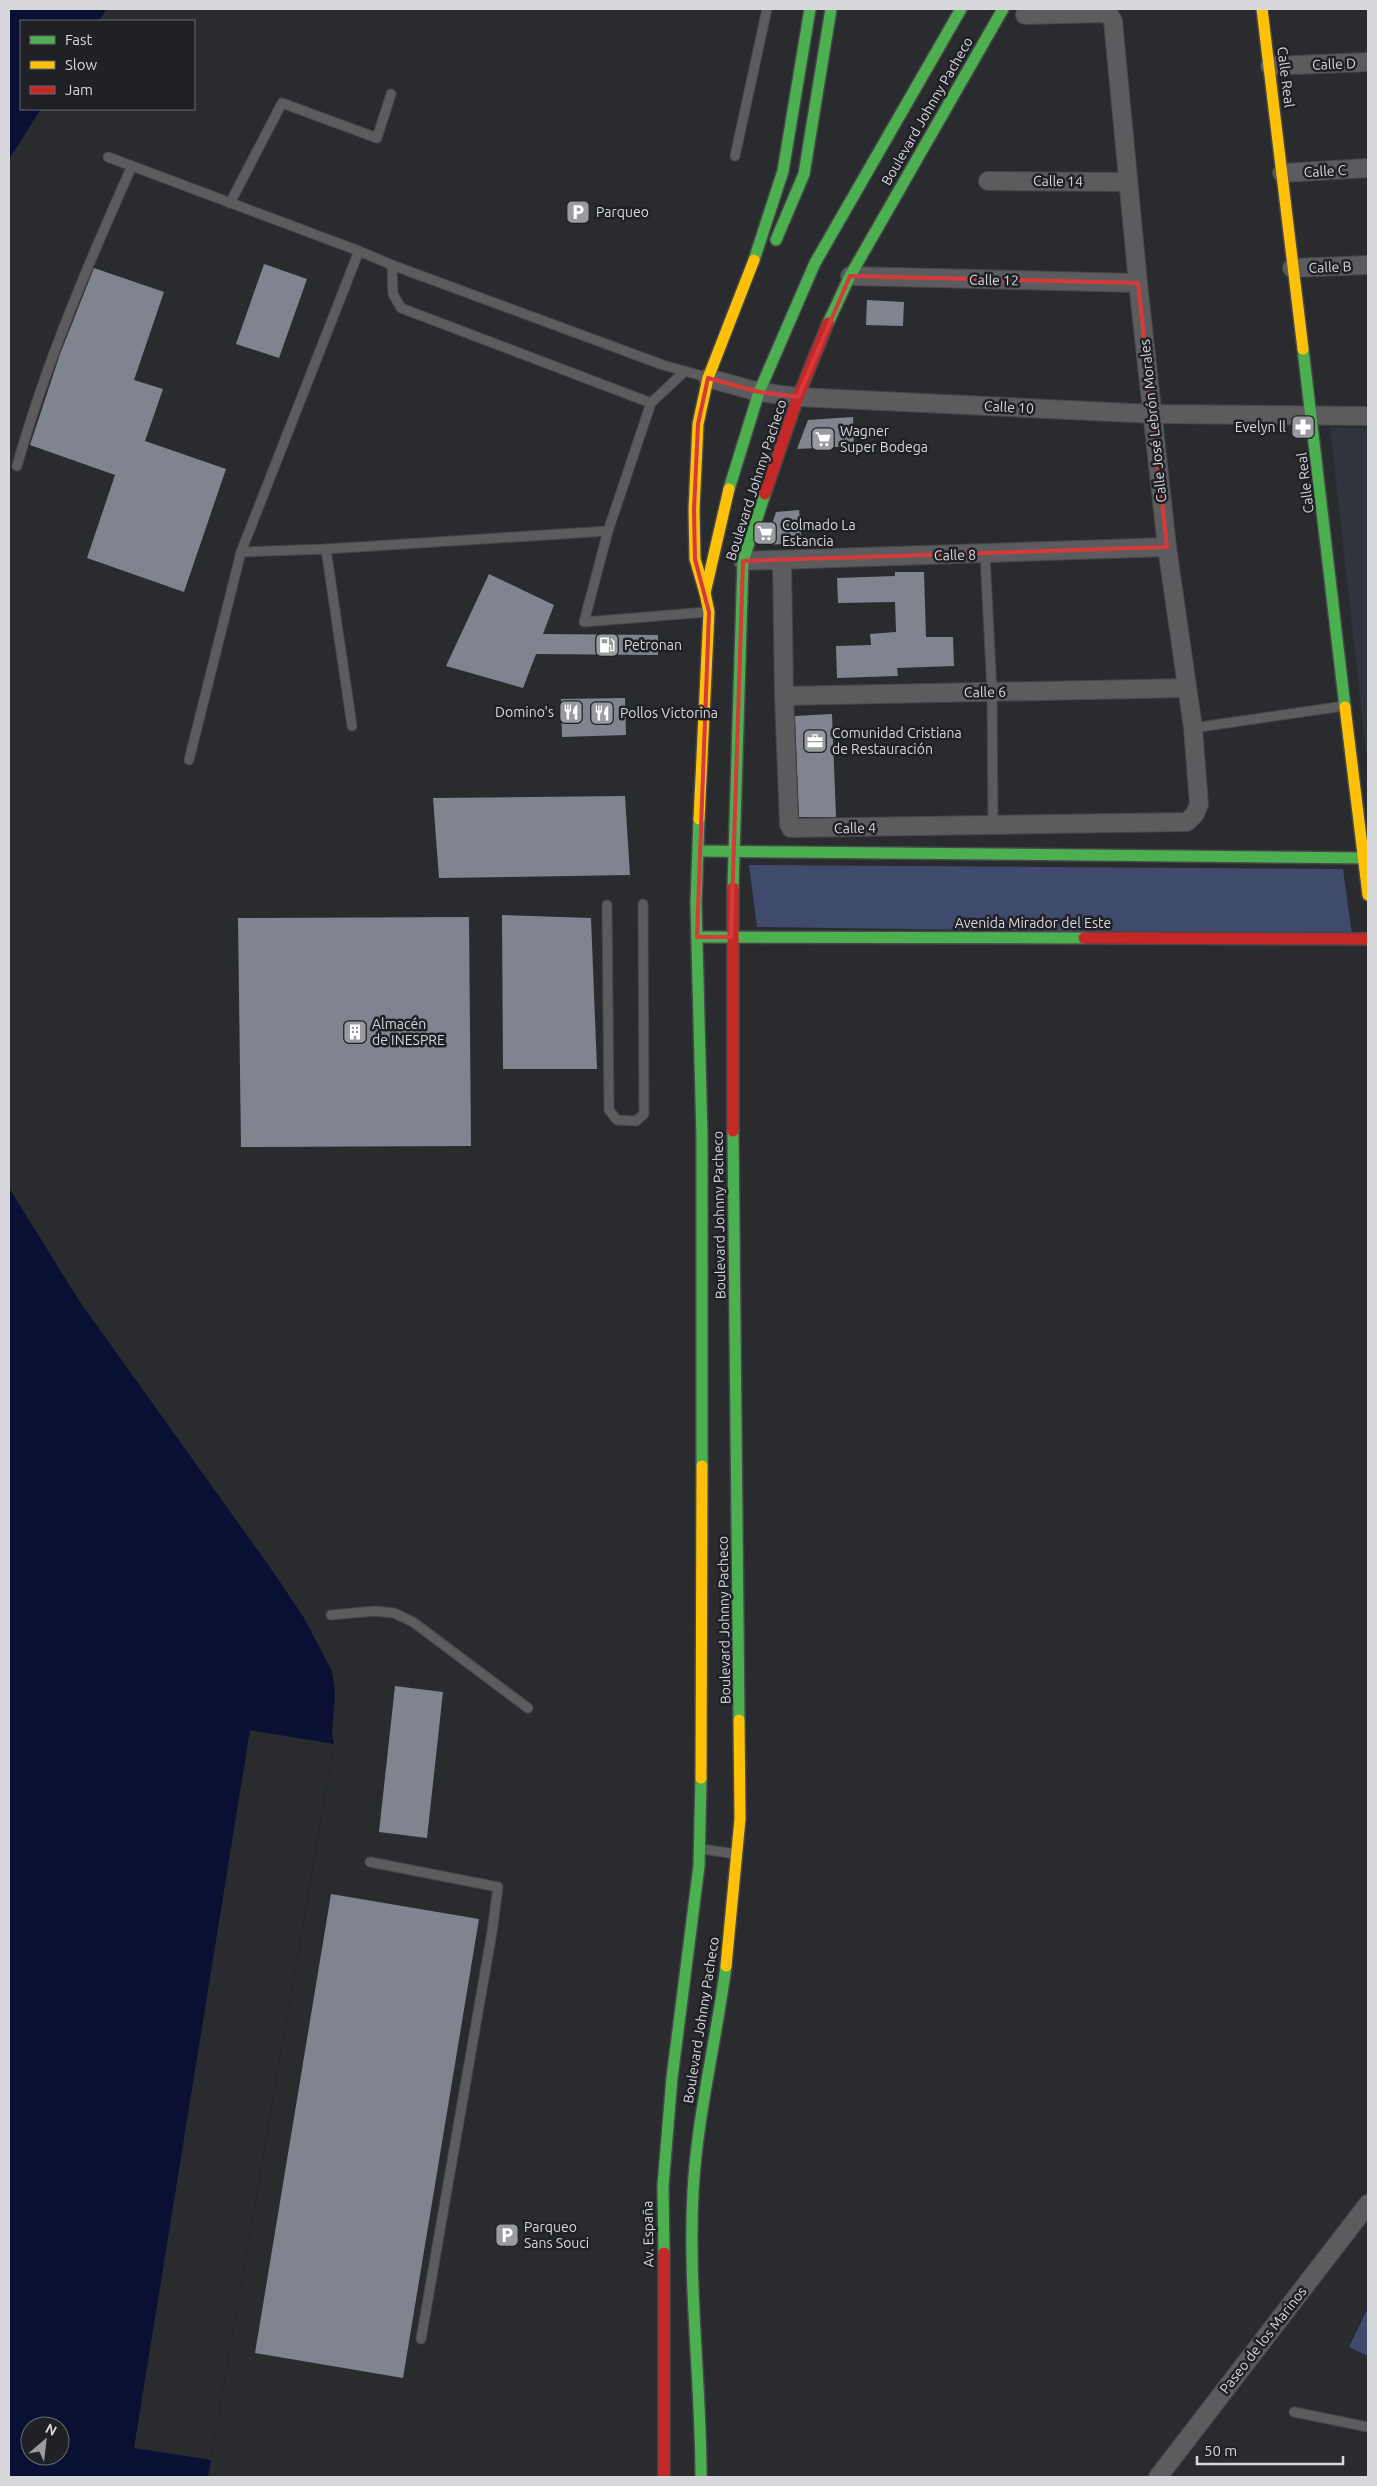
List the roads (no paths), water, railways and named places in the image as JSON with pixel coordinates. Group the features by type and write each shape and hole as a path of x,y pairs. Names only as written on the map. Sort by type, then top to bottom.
{"main road":[{"path":"705,593 695,559 694,510 698,424 708,378 748,283 783,171 810,9"},
{"path":"773,247 804,174 831,9"},
{"name":"Boulevard Johnny Pacheco","path":"683,1992 699,1849 701,1813 702,1137 696,903 703,701 709,612 705,593 726,500 759,392 816,263 961,9"},
{"name":"Boulevard Johnny Pacheco","path":"700,2477 693,2262 693,2192 699,2129 720,2010 738,1855 740,1771 731,937 743,561 798,397 818,346 850,276 1003,9"},
{"name":"Calle Real","path":"1262,9 1292,268 1312,414 1366,858 1368,894"},
{"path":"748,283 764,263"},
{"path":"699,851 1366,858"},
{"name":"Avenida Mirador del Este","path":"697,937 1368,939"},
{"name":"Av. España","path":"664,2477 665,2350 662,2186 683,1992"}],"street":[{"name":"Calle José Lebrón Morales","path":"1025,15 1105,13 1113,21 1138,283 1167,547 1193,728 1199,804 1195,814 1186,822"},
{"name":"Calle D","path":"1270,66 1368,62"},
{"name":"Calle C","path":"1282,173 1368,168"},
{"name":"Calle 14","path":"988,180 1128,182"},
{"name":"Calle B","path":"1292,268 1368,266"},
{"name":"Calle 12","path":"850,276 1138,283"},
{"name":"Calle 10","path":"708,378 759,392 798,397 1153,414 1368,416"},
{"name":"Calle 8","path":"743,561 985,555 1167,547"},
{"name":"Calle 4","path":"782,560 784,696 789,824 792,828 1186,822"},
{"name":"Calle 6","path":"784,696 1186,688"},
{"name":"Paseo de los Marinos","path":"1158,2477 1368,2204"}],"lane":[{"path":"736,156 767,9"},
{"path":"230,203 282,103 377,138 391,94"},
{"path":"108,157 392,265 708,378"},
{"path":"17,466 30,419 61,333 132,166"},
{"path":"189,760 241,552 359,251"},
{"path":"392,265 393,294 401,308 651,403"},
{"path":"685,371 651,403 608,531 584,622 709,612"},
{"path":"241,552 326,549 608,531"},
{"path":"326,549 352,726"},
{"path":"985,555 992,692 993,825"},
{"path":"1193,728 1347,706"},
{"path":"606,904 610,1110 617,1120 636,1121 644,1114 643,904"},
{"path":"331,1614 375,1611 394,1613 413,1622 528,1708"},
{"path":"699,1849 738,1855"},
{"path":"370,1862 498,1887 491,1942 421,2340"},
{"path":"1294,2412 1368,2427"}],"place":[{"name":"Parqueo","path":"578,212"},
{"name":"Evelyn ll","path":"1303,427"},
{"name":"Wagner Super Bodega","path":"823,439"},
{"name":"Colmado La Estancia","path":"765,533"},
{"name":"Petronan","path":"607,645"},
{"name":"Domino's","path":"571,712"},
{"name":"Pollos Victorina","path":"602,713"},
{"name":"Comunidad Cristiana de Restauración","path":"815,741"},
{"name":"Almacén de INESPRE","path":"355,1032"},
{"name":"Parqueo Sans Souci","path":"507,2235"}]}
